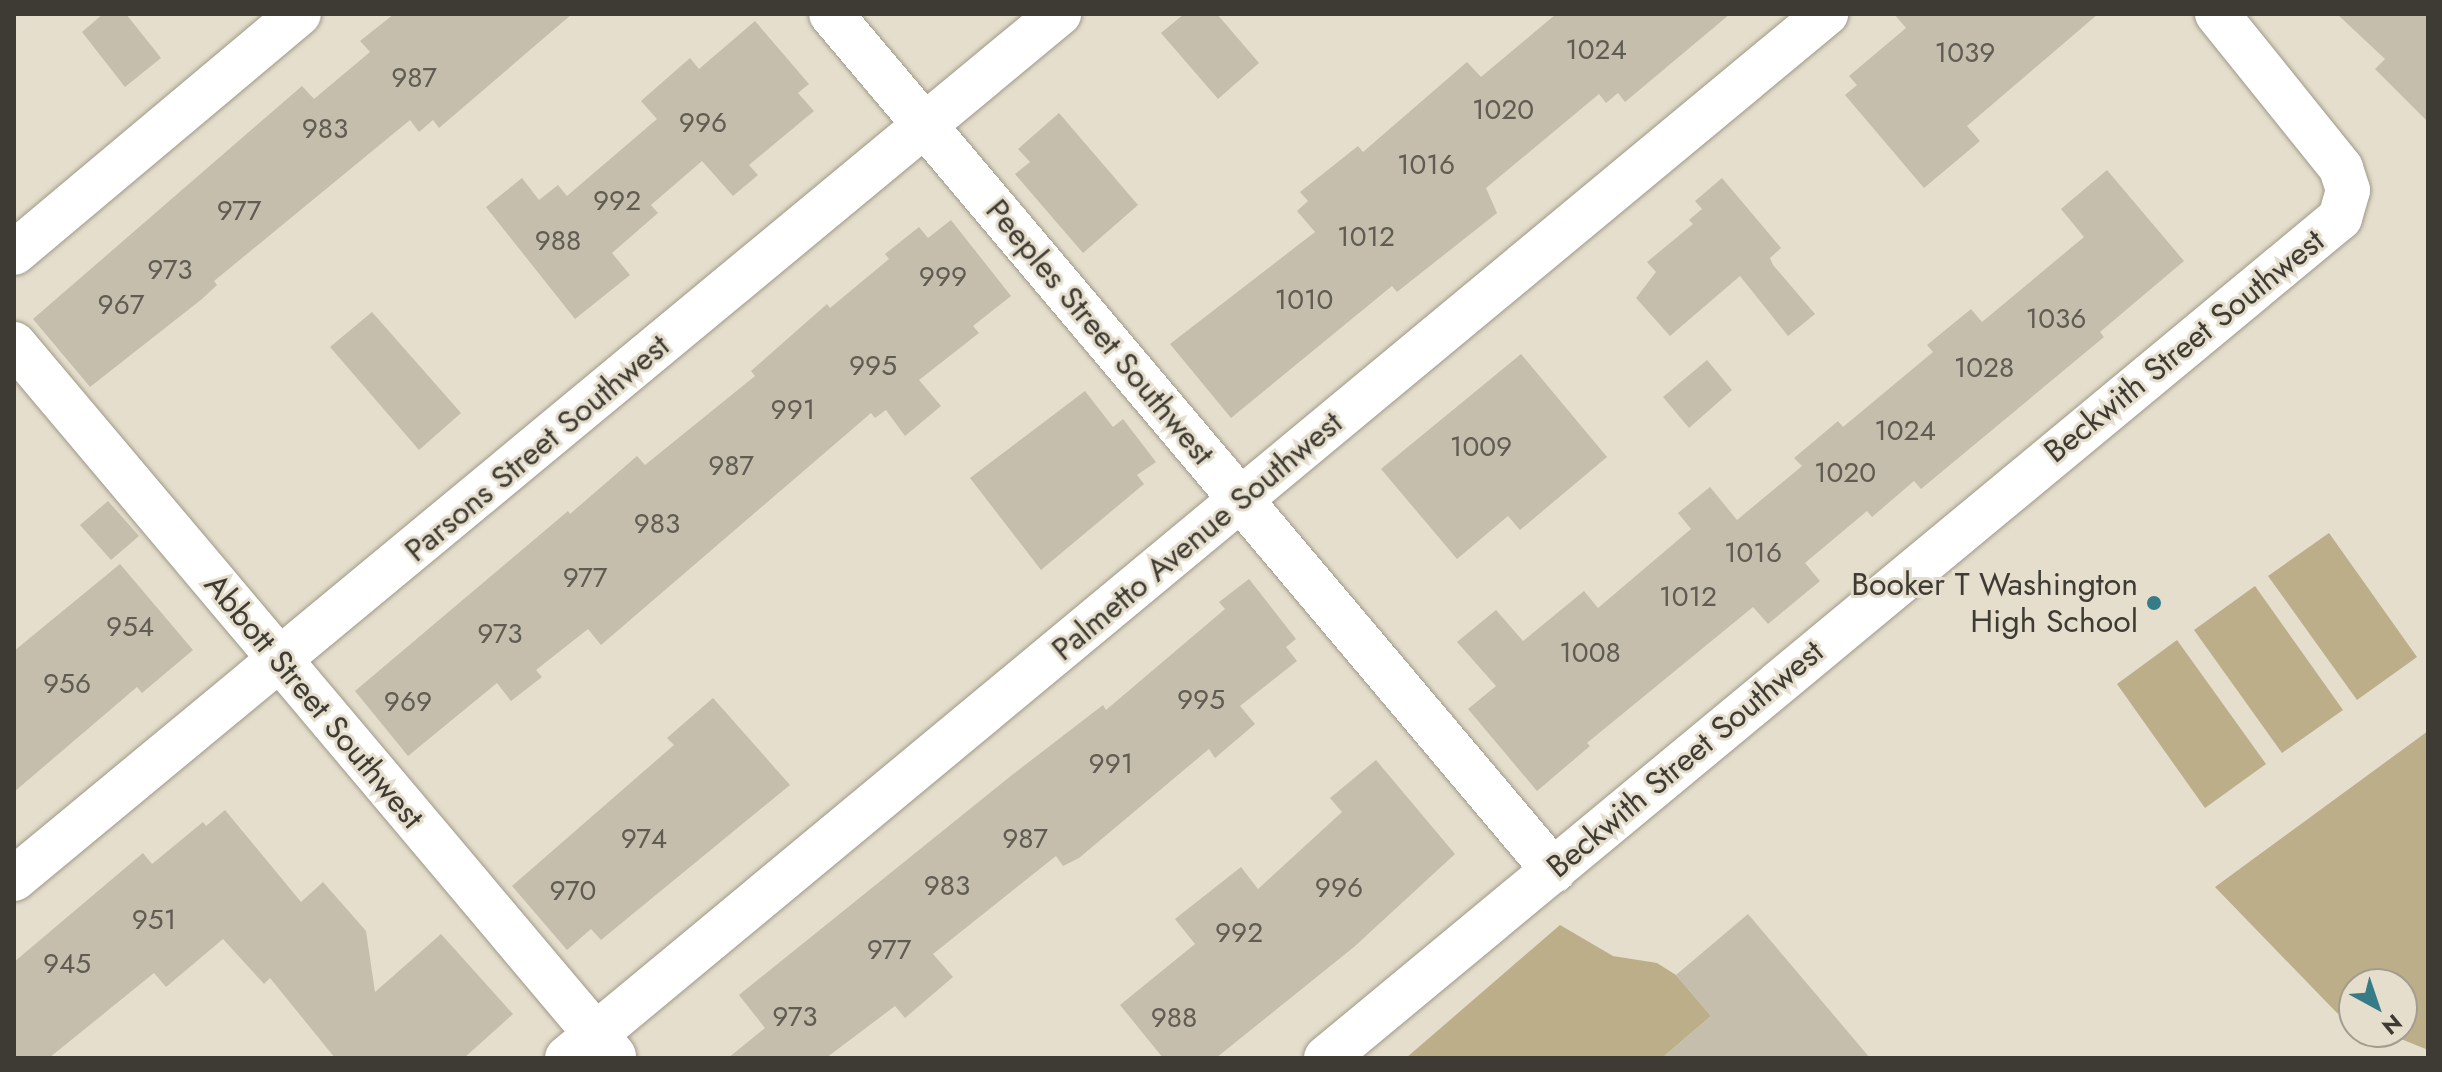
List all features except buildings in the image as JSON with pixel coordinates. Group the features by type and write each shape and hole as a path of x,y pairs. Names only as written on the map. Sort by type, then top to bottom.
{"street":[{"path":"14,253 299,14"},
{"name":"Peeples Street Southwest","path":"831,14 1554,871"},
{"name":"Parsons Street Southwest","path":"14,879 1059,14"},
{"name":"Palmetto Avenue Southwest","path":"592,1050 1241,499 1826,14"},
{"name":"Beckwith Street Southwest","path":"1326,1058 1554,871 1923,559 2340,218 2348,190 2341,168 2217,14"},
{"name":"Abbott Street Southwest","path":"14,344 280,660 592,1050"}],"shaded area":[{"path":"2329,533 2417,657 2357,700 2268,576"},
{"path":"2255,586 2343,710 2282,753 2194,630"},
{"path":"2177,640 2266,764 2205,808 2117,684"},
{"path":"2428,731 2428,1050 2418,1046 2418,968 2338,968 2338,1013 2215,887"},
{"path":"1560,925 1613,956 1657,963 1676,975 1711,1016 1662,1058 1406,1058"}],"place":[{"name":"Booker T Washington High School","path":"2154,603"}]}
